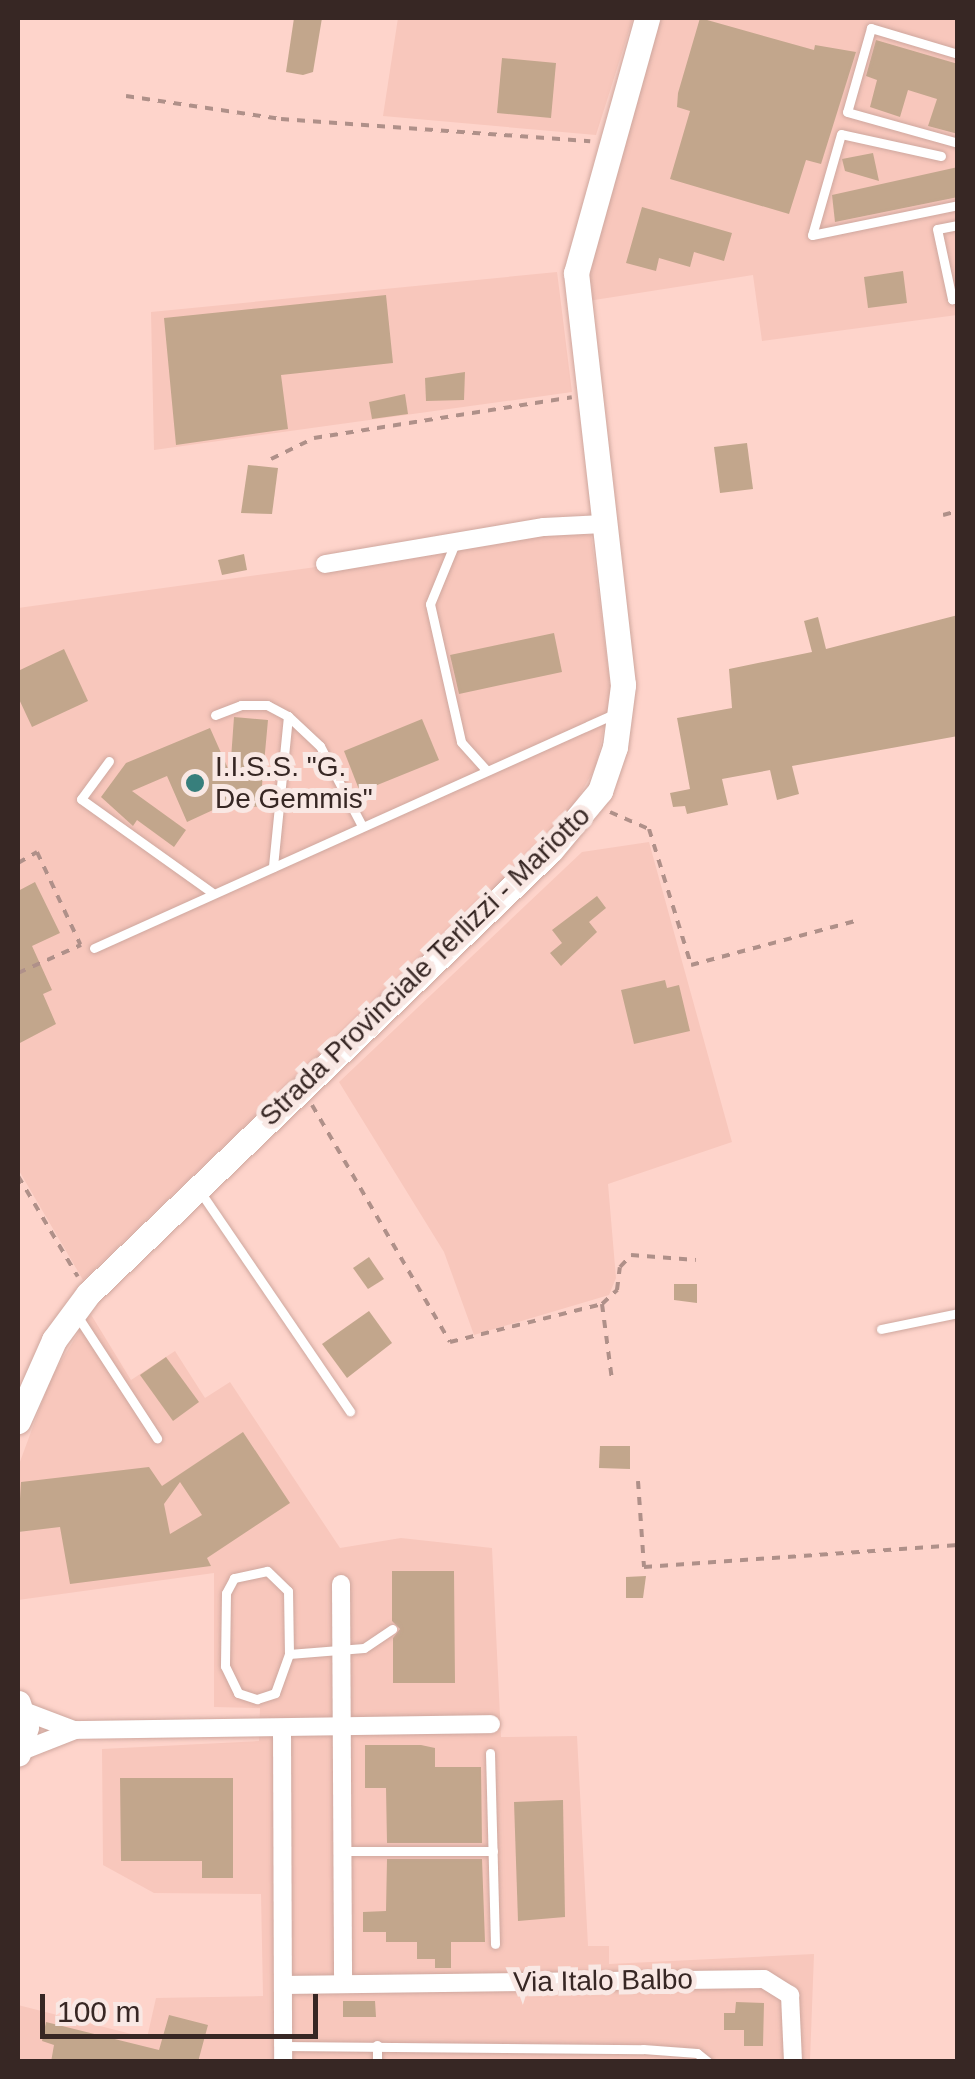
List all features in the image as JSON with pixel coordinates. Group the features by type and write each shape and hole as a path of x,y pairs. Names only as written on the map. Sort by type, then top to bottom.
{"main road":[{"name":"Strada Provinciale Terlizzi - Mariotto","path":"18,1422 80,1303 592,804 611,762 622,712 576,273 646,18"},
{"path":"18,1753 26,1727 20,1706"}],"street":[{"path":"325,564 544,526 604,524"},
{"path":"341,1584 343,1984"},
{"path":"20,1706 75,1730"},
{"path":"18,1753 75,1730 491,1724"},
{"path":"282,1728 283,2054"},
{"name":"Via Italo Balbo","path":"283,1985 764,1978 790,1995 794,2062"}],"lane":[{"path":"958,54 872,28 846,112 958,142"},
{"path":"941,156 841,134 812,235 958,204"},
{"path":"958,225 937,229 952,299 958,298"},
{"path":"455,543 430,604 462,742 486,770"},
{"path":"215,716 241,705 268,705 288,716 320,746 362,826"},
{"path":"94,948 622,712"},
{"path":"273,867 288,716"},
{"path":"109,761 81,799 214,894"},
{"path":"197,1188 350,1411"},
{"path":"80,1303 157,1438"},
{"path":"882,1329 958,1313"},
{"path":"267,1571 288,1591 289,1654 275,1693 256,1700 228,1681 226,1593 234,1578 267,1571"},
{"path":"289,1654 364,1648 392,1629"},
{"path":"490,1754 495,1944"},
{"path":"340,1851 493,1850"},
{"path":"283,2054 377,2045 644,2049 696,2053 708,2062"},
{"path":"376,2062 377,2045"}],"path":[{"path":"126,96 282,119 609,143"},
{"path":"271,459 314,438 586,394"},
{"path":"943,515 958,511"},
{"path":"592,804 649,829 691,965 855,920"},
{"path":"18,863 38,852 81,945"},
{"path":"18,973 81,945 94,948"},
{"path":"302,1088 450,1342 602,1304 617,1290 620,1267 631,1255 696,1260"},
{"path":"18,1176 80,1303"},
{"path":"602,1304 612,1380"},
{"path":"638,1482 644,1567 958,1544"}],"shaded area":[{"path":"398,18 633,18 596,135 383,116"},
{"path":"647,18 957,18 957,315 762,341 753,275 588,301 576,273"},
{"path":"557,272 572,392 154,450 151,312"},
{"path":"572,532 591,535 611,693 596,766 566,819 83,1280 18,1169 18,608"},
{"path":"649,842 732,1142 608,1184 616,1278 609,1295 474,1335 444,1252 339,1082 582,852"},
{"path":"90,1313 131,1380 175,1351 205,1398 230,1382 340,1548 401,1538 492,1548 501,1737 577,1736 588,1946 609,1946 609,1964 814,1954 810,2061 18,2061 18,2005 147,2038 156,1998 263,1996 261,1894 154,1893 103,1865 102,1749 259,1741 260,1708 214,1707 214,1573 18,1600 18,1467 51,1378"}],"building":[{"path":"294,18 322,18 313,72 303,75 286,72"},
{"path":"700,18 814,50 815,45 856,52 821,164 806,160 789,214 670,179 690,111 677,107 678,93"},
{"path":"876,40 958,64 958,134 928,126 937,99 908,90 900,117 870,107 877,80 866,76"},
{"path":"502,58 556,63 551,118 497,113"},
{"path":"873,153 879,181 845,171 842,159"},
{"path":"958,167 958,197 835,222 832,195"},
{"path":"642,207 732,233 724,261 694,252 690,267 659,258 656,271 626,263"},
{"path":"903,271 907,303 868,308 864,277"},
{"path":"386,295 393,363 281,375 288,429 176,445 164,318"},
{"path":"465,372 464,400 426,401 425,378"},
{"path":"405,394 408,414 372,419 369,402"},
{"path":"747,443 753,489 720,493 714,447"},
{"path":"248,465 278,468 272,514 241,513"},
{"path":"244,554 247,570 222,575 218,560"},
{"path":"958,615 958,736 792,766 799,794 777,800 770,770 722,779 728,805 687,814 685,806 673,807 670,793 690,789 677,718 732,708 729,669 812,652 804,621 818,617 826,649"},
{"path":"554,633 562,672 459,694 450,655"},
{"path":"64,649 88,701 32,727 18,697 18,671"},
{"name":"I.I.S.S. \"G. De Gemmis\"","path":"234,717 268,720 260,807 226,804 187,822 167,776 132,791 186,830 174,847 137,820 133,826 101,797 126,763 210,728 230,773"},
{"path":"422,719 439,760 360,792 344,751"},
{"path":"35,882 60,933 32,946 52,990 43,994 56,1024 18,1044 18,891"},
{"path":"597,896 606,908 589,922 597,932 561,966 550,953 562,943 552,930"},
{"path":"665,980 667,988 679,985 690,1031 634,1044 621,990"},
{"path":"369,1257 384,1279 368,1289 353,1268"},
{"path":"674,1284 697,1284 697,1303 674,1300"},
{"path":"369,1311 392,1343 347,1378 322,1344"},
{"path":"166,1357 199,1402 173,1421 140,1375"},
{"path":"243,1432 290,1503 207,1558 211,1566 70,1584 60,1527 18,1532 21,1482 149,1467 162,1486","holes":["180,1482 202,1515 170,1534 164,1504"]},
{"path":"600,1446 630,1446 630,1469 599,1468"},
{"path":"392,1571 454,1571 455,1683 393,1683 393,1638 400,1629 392,1621"},
{"path":"646,1576 643,1598 626,1598 626,1577"},
{"path":"365,1745 421,1745 435,1748 435,1767 481,1767 482,1843 387,1843 386,1788 365,1788"},
{"path":"120,1778 233,1778 233,1878 202,1878 202,1861 121,1861"},
{"path":"563,1800 565,1917 518,1921 514,1802"},
{"path":"387,1859 482,1859 485,1942 451,1942 451,1968 435,1968 435,1959 417,1959 417,1942 386,1942 386,1932 363,1932 363,1912 386,1911"},
{"path":"343,2001 375,2001 376,2017 343,2017"},
{"path":"736,2002 764,2003 763,2046 744,2046 744,2030 724,2030 724,2013 735,2013"},
{"path":"169,2015 208,2025 198,2062 51,2062 54,2045 42,2041 46,2022 159,2050"}],"place":[{"name":"I.I.S.S. \"G. De Gemmis\"","path":"195,783"}]}
